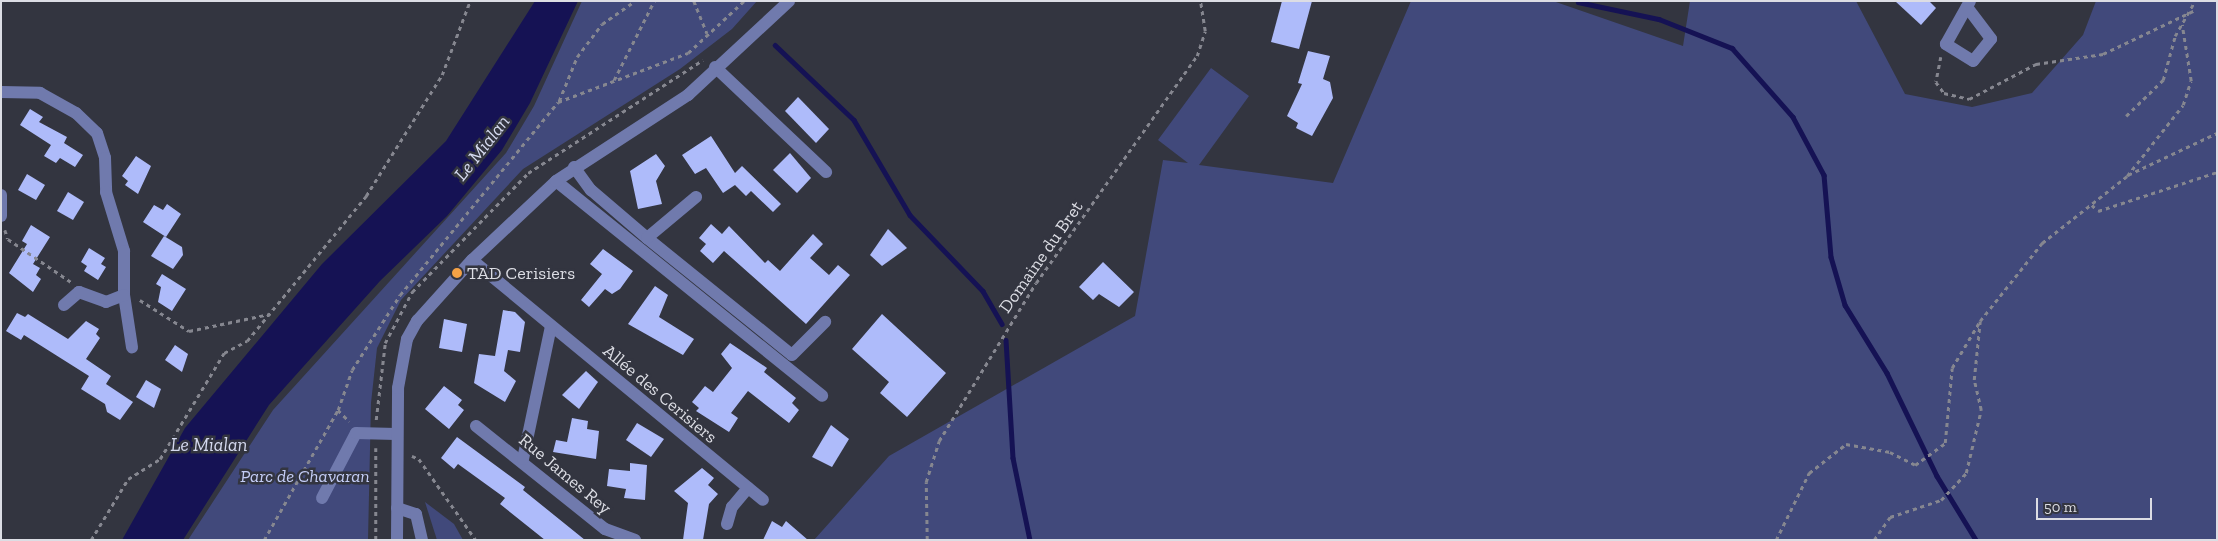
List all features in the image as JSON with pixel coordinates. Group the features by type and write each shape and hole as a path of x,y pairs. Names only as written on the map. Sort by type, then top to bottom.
{"street":[{"path":"397,540 396,434 399,373 407,339 429,306 472,260 556,181 574,167 688,95 715,67 789,1"},
{"path":"1969,4 1990,39 1972,61 1946,44 1969,4"},
{"path":"715,67 826,172"},
{"path":"1,92 40,93 76,113 97,133 105,158 106,192 124,251 124,295 132,347"},
{"path":"574,167 591,190 647,238 792,355 825,322"},
{"path":"556,181 822,396"},
{"path":"1,195 1,216"},
{"path":"647,238 696,197"},
{"name":"Allée des Cerisiers","path":"472,260 763,500"},
{"path":"64,306 79,292 106,302 124,295"},
{"path":"523,459 551,326"},
{"name":"Rue James Rey","path":"476,426 523,459 604,530 636,540"},
{"path":"322,498 356,433 396,434"},
{"path":"727,524 732,507 748,488"},
{"path":"397,508 416,514 422,540"}],"path":[{"path":"91,540 128,479 160,459 224,353 247,341 366,196 442,74 470,1"},
{"path":"264,540 338,410 352,370 400,295 558,102 577,57 602,24 634,1"},
{"path":"614,80 654,1"},
{"path":"694,1 707,34"},
{"path":"558,102 688,53 744,1"},
{"name":"Domaine du Bret","path":"927,540 926,482 938,441 1036,283 1198,56 1205,30 1200,1"},
{"path":"2126,116 2163,80 2175,36 2193,11 2195,1"},
{"path":"1946,44 1936,82 1944,93 1969,98 2036,64 2103,54 2193,11"},
{"path":"1776,540 1808,473 1846,444 1890,452 1915,465 1944,443 1952,368 1980,321 2042,243 2127,176 2183,105 2191,81 2182,25"},
{"path":"2127,176 2217,133"},
{"path":"2092,205 2098,211 2217,172"},
{"path":"1,216 8,239 69,279 79,292"},
{"path":"124,295 189,331 270,314"},
{"path":"1874,540 1890,517 1941,500 1966,473 1981,410 1974,380 1980,321"},
{"path":"338,410 356,433"},
{"path":"396,450 419,459 476,540"}],"green space":[{"name":"Parc de Chavaran","path":"582,1 757,1 732,29 680,69 523,169 401,300 377,348 371,403 368,540 188,540 273,410 506,153 534,106"},
{"path":"1411,1 1553,1 1683,46 1690,1 1856,1 1905,94 1972,107 2032,93 2083,35 2096,1 2217,1 2217,540 814,540 889,456 1135,316 1163,160 1188,163 1158,140 1211,68 1249,96 1199,165 1333,183"},
{"path":"425,502 454,524 463,540 437,540"}],"water":[{"name":"Le Mialan","path":"535,1 578,1 530,103 502,150 447,216 380,281 269,405 183,540 122,540 185,428 322,264 446,141"}],"building":[{"path":"1282,1 1312,1 1299,49 1271,42"},
{"path":"1895,1 1929,1 1936,8 1921,25"},
{"path":"1308,51 1330,56 1323,79 1330,82 1333,98 1312,136 1296,128 1298,123 1287,116 1302,84 1298,83"},
{"path":"798,97 829,129 816,143 785,111"},
{"path":"30,109 43,117 39,122 67,137 64,143 83,155 75,167 60,158 56,163 44,156 51,145 20,125"},
{"path":"711,136 735,173 742,166 781,204 773,212 751,191 746,196 735,185 723,193 706,168 695,174 682,155"},
{"path":"790,153 811,178 797,193 773,170"},
{"path":"656,154 665,166 656,181 662,204 638,209 630,171"},
{"path":"136,156 151,166 138,194 125,185 128,181 122,176"},
{"path":"27,174 45,185 36,200 18,190"},
{"path":"68,192 84,202 73,220 57,211"},
{"path":"167,204 181,214 166,237 143,222 154,205 163,210"},
{"path":"711,224 722,234 729,226 765,263 768,260 780,271 813,234 823,244 810,258 829,275 838,265 850,275 806,324 724,251 713,263 700,251 706,244 699,238"},
{"path":"31,225 50,237 33,264 40,268 36,275 41,279 33,292 9,273 27,244 22,241"},
{"path":"888,229 907,248 882,266 870,255"},
{"path":"164,236 182,247 183,255 173,269 151,256"},
{"path":"89,248 105,258 101,264 106,267 98,280 84,271 87,266 81,262"},
{"path":"603,249 633,271 620,289 612,294 605,289 589,307 581,300 602,274 590,264"},
{"path":"1103,262 1134,292 1119,307 1099,294 1093,300 1079,287"},
{"path":"162,274 186,289 172,311 158,302 161,287 156,284"},
{"path":"655,286 668,295 659,317 694,339 683,355 628,324"},
{"path":"503,310 515,312 525,322 520,352 508,350 504,371 516,381 505,402 474,383 479,354 495,356"},
{"path":"17,313 25,317 28,314 68,339 86,321 99,329 96,334 100,338 86,359 111,376 106,384 133,402 120,420 107,412 105,404 81,389 89,376 24,335 21,340 6,331"},
{"path":"882,314 946,373 907,417 880,393 889,382 852,349"},
{"path":"444,319 467,324 462,352 439,348"},
{"path":"730,343 767,368 764,372 796,398 792,403 799,410 789,423 748,391 731,413 738,418 729,432 696,411 699,408 692,402 705,386 713,392 732,368 721,354"},
{"path":"175,345 188,354 182,372 165,360"},
{"path":"586,371 598,382 579,409 562,395"},
{"path":"146,380 161,389 154,408 136,397"},
{"path":"444,386 462,400 458,405 464,410 449,429 425,409"},
{"path":"572,418 588,421 587,429 599,431 596,459 553,452 556,440 567,442"},
{"path":"637,423 664,439 651,457 626,440"},
{"path":"831,425 849,439 832,467 812,457"},
{"path":"457,437 525,487 523,490 585,540 545,540 500,504 505,498 458,464 454,469 441,458"},
{"path":"630,463 647,465 645,500 624,498 626,489 607,486 609,469 630,471"},
{"path":"702,468 714,478 708,485 718,494 709,504 703,540 683,540 688,503 674,491"},
{"path":"772,521 782,527 786,521 808,540 763,540"}],"waterway":[{"path":"1578,2 1659,19 1732,48 1793,117 1824,175 1831,257 1845,305 1887,373 1937,476 1976,540"},
{"path":"775,45 854,120 910,215 983,291 1002,324"},
{"path":"1006,340 1013,458 1030,540"}],"place":[{"name":"TAD Cerisiers","path":"457,273"}]}
